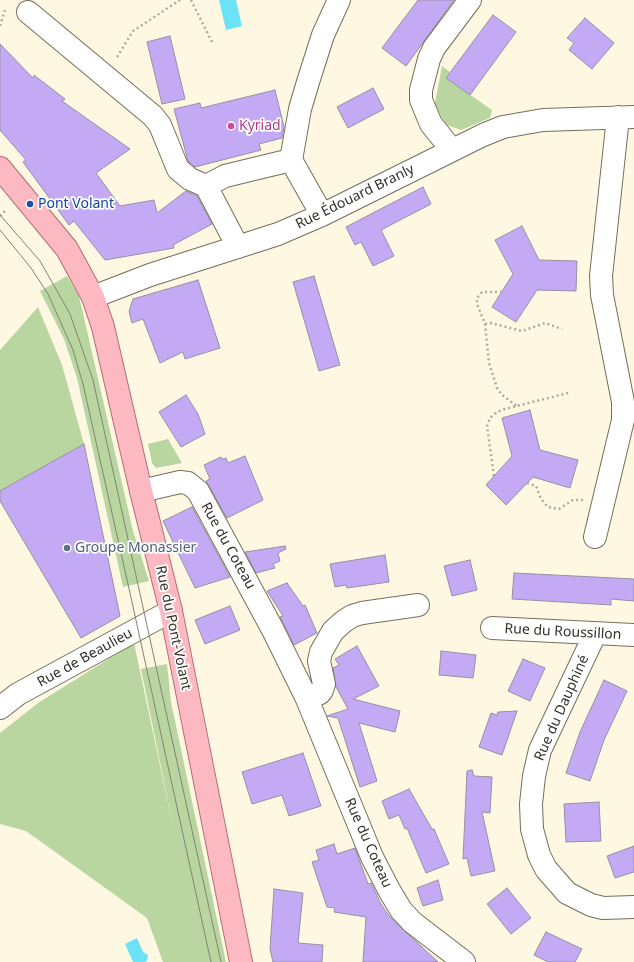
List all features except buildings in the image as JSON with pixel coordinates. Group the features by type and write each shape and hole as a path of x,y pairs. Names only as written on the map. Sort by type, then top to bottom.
{"main road":[{"name":"Rue du Pont-Volant","path":"0,168 67,248 94,297 103,327 140,491 171,612 241,962"}],"street":[{"path":"322,215 291,160 300,109 313,63 339,0"},
{"path":"452,150 430,124 421,100 421,90 429,59 434,48 470,0"},
{"path":"28,12 153,116 160,125 178,169 190,179 206,186 238,247"},
{"name":"Rue Édouard Branly","path":"94,297 150,275 278,234 322,215 483,135 522,123 543,120 626,117 601,276 602,295 623,402 623,420 595,537"},
{"path":"206,186 225,176 291,160"},
{"name":"Rue du Coteau","path":"140,491 180,482 188,483 198,491 270,623 307,699 372,857 389,890 402,910 430,936 464,962"},
{"path":"307,699 320,693 322,690 324,684 319,661 321,652 333,630 352,616 362,613 418,605"},
{"name":"Rue de Beaulieu","path":"0,708 18,694 171,612"},
{"name":"Rue du Roussillon","path":"492,628 634,635"},
{"name":"Rue du Dauphiné","path":"595,634 540,750 534,776 531,804 532,829 539,855 546,869 567,893 591,906 620,909 634,907"}],"path":[{"path":"106,78 125,42 133,31 180,0"},
{"path":"191,0 212,42"},
{"path":"0,26 6,8"},
{"path":"0,216 9,208"},
{"path":"502,292 482,292 477,298 478,310 485,324 489,363 494,380 502,395 517,406"},
{"path":"485,324 491,323 522,331 545,323 562,329"},
{"path":"494,476 487,426 488,422 497,412 568,393"},
{"path":"527,483 536,486 544,504 554,509 559,509 573,500 578,499 602,505"}],"green space":[{"path":"442,66 450,72 446,78 492,110 490,118 461,130 447,125 435,103"},
{"path":"67,276 79,296 133,531 149,581 123,587 77,378 64,339 40,291"},
{"path":"38,307 62,365 84,444 0,491 0,350"},
{"path":"168,439 182,463 156,468 152,463 148,444"},
{"path":"134,643 175,836 141,669 167,664 171,702 226,962 163,962 147,918 26,831 0,824 0,733 38,703"}],"water":[{"path":"219,0 236,0 242,26 226,30"},
{"path":"137,938 143,952 148,955 147,961 133,962 125,944"}],"tram line":[{"path":"0,215 40,261 56,289 70,314 93,380 221,962"},
{"path":"0,230 31,268 48,294 73,350 83,384 211,962"}],"place":[{"name":"Kyriad","path":"231,126"},
{"name":"Pont Volant","path":"30,204"},
{"name":"Groupe Monassier","path":"67,548"}]}
